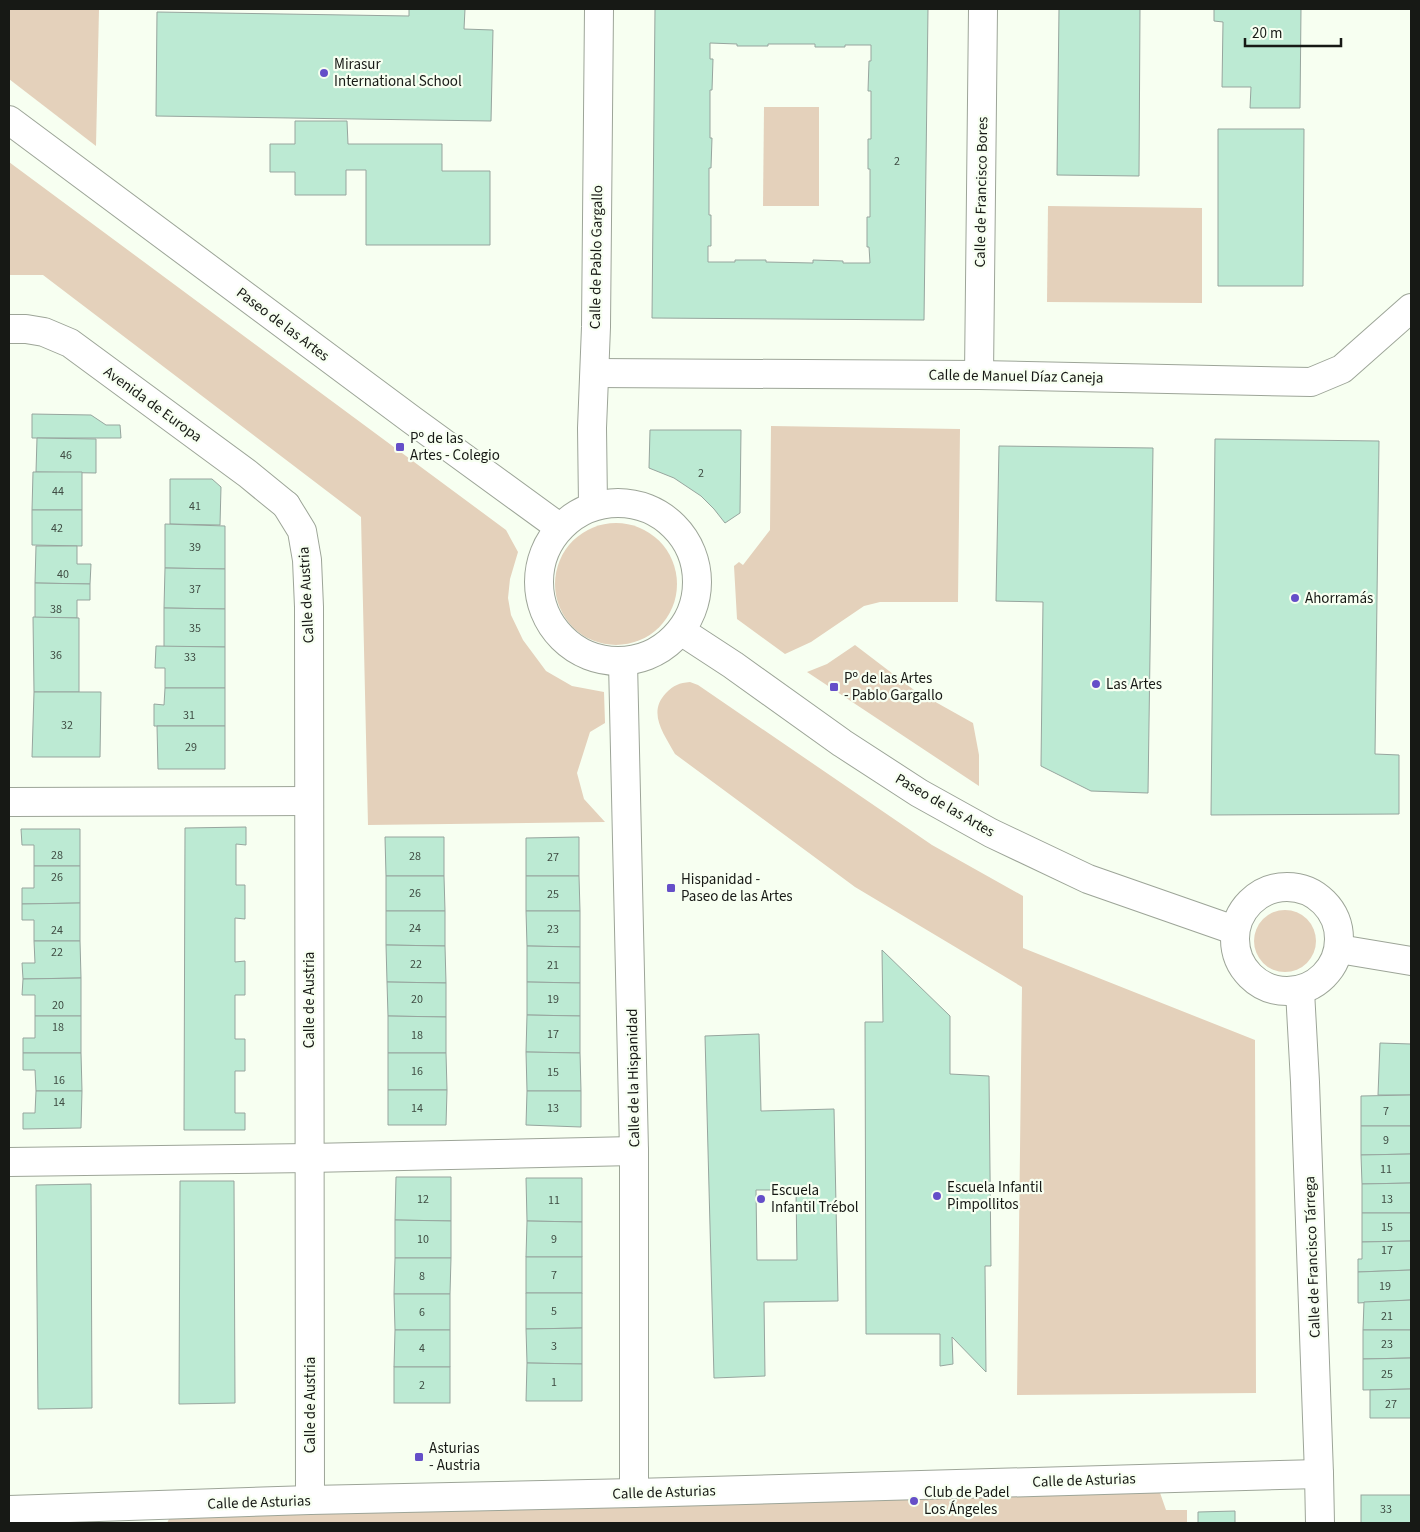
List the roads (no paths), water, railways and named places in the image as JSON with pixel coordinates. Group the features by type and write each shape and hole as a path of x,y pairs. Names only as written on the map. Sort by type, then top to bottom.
{"street":[{"name":"Calle de Pablo Gargallo","path":"593,505 592,428 595,373 599,9"},
{"name":"Calle de Francisco Bores","path":"979,375 983,9"},
{"name":"Paseo de las Artes","path":"9,120 559,527"},
{"name":"Calle de Manuel Díaz Caneja","path":"595,373 979,375 1311,382 1342,369 1411,308"},
{"name":"Avenida de Europa","path":"9,329 44,332 70,343 248,474 286,505"},
{"path":"629,502 664,516 688,542 698,574 694,604 681,631 654,653 623,662 597,660 573,648 552,627 539,595 542,555 559,527 593,505 629,502"},
{"name":"Calle de Austria","path":"286,505 302,531 307,560 309,607 310,1500"},
{"name":"Paseo de las Artes","path":"681,631 733,665 842,743 919,793 991,832 1088,880 1234,930"},
{"name":"Calle de la Hispanidad","path":"623,662 634,1150 634,1493"},
{"path":"9,802 308,801"},
{"path":"1294,886 1316,895 1336,919 1339,949 1325,977 1300,991 1274,991 1252,980 1238,960 1234,930 1245,907 1265,890 1294,886"},
{"path":"1339,949 1411,961"},
{"name":"Calle de Francisco Tárrega","path":"1300,991 1305,1082 1320,1523"},
{"path":"9,1162 310,1158 634,1150"},
{"name":"Calle de Asturias","path":"9,1510 310,1500 1319,1474"}],"place":[{"name":"Mirasur International School","path":"324,73"},
{"name":"Pº de las Artes - Colegio","path":"400,447"},
{"name":"Ahorramás","path":"1295,598"},
{"name":"Las Artes","path":"1096,684"},
{"name":"Pº de las Artes - Pablo Gargallo","path":"834,687"},
{"name":"Hispanidad - Paseo de las Artes","path":"671,888"},
{"name":"Escuela Infantil Pimpollitos","path":"937,1196"},
{"name":"Escuela Infantil Trébol","path":"761,1199"},
{"name":"Asturias - Austria","path":"419,1457"},
{"name":"Club de Padel Los Ángeles","path":"914,1501"}]}
